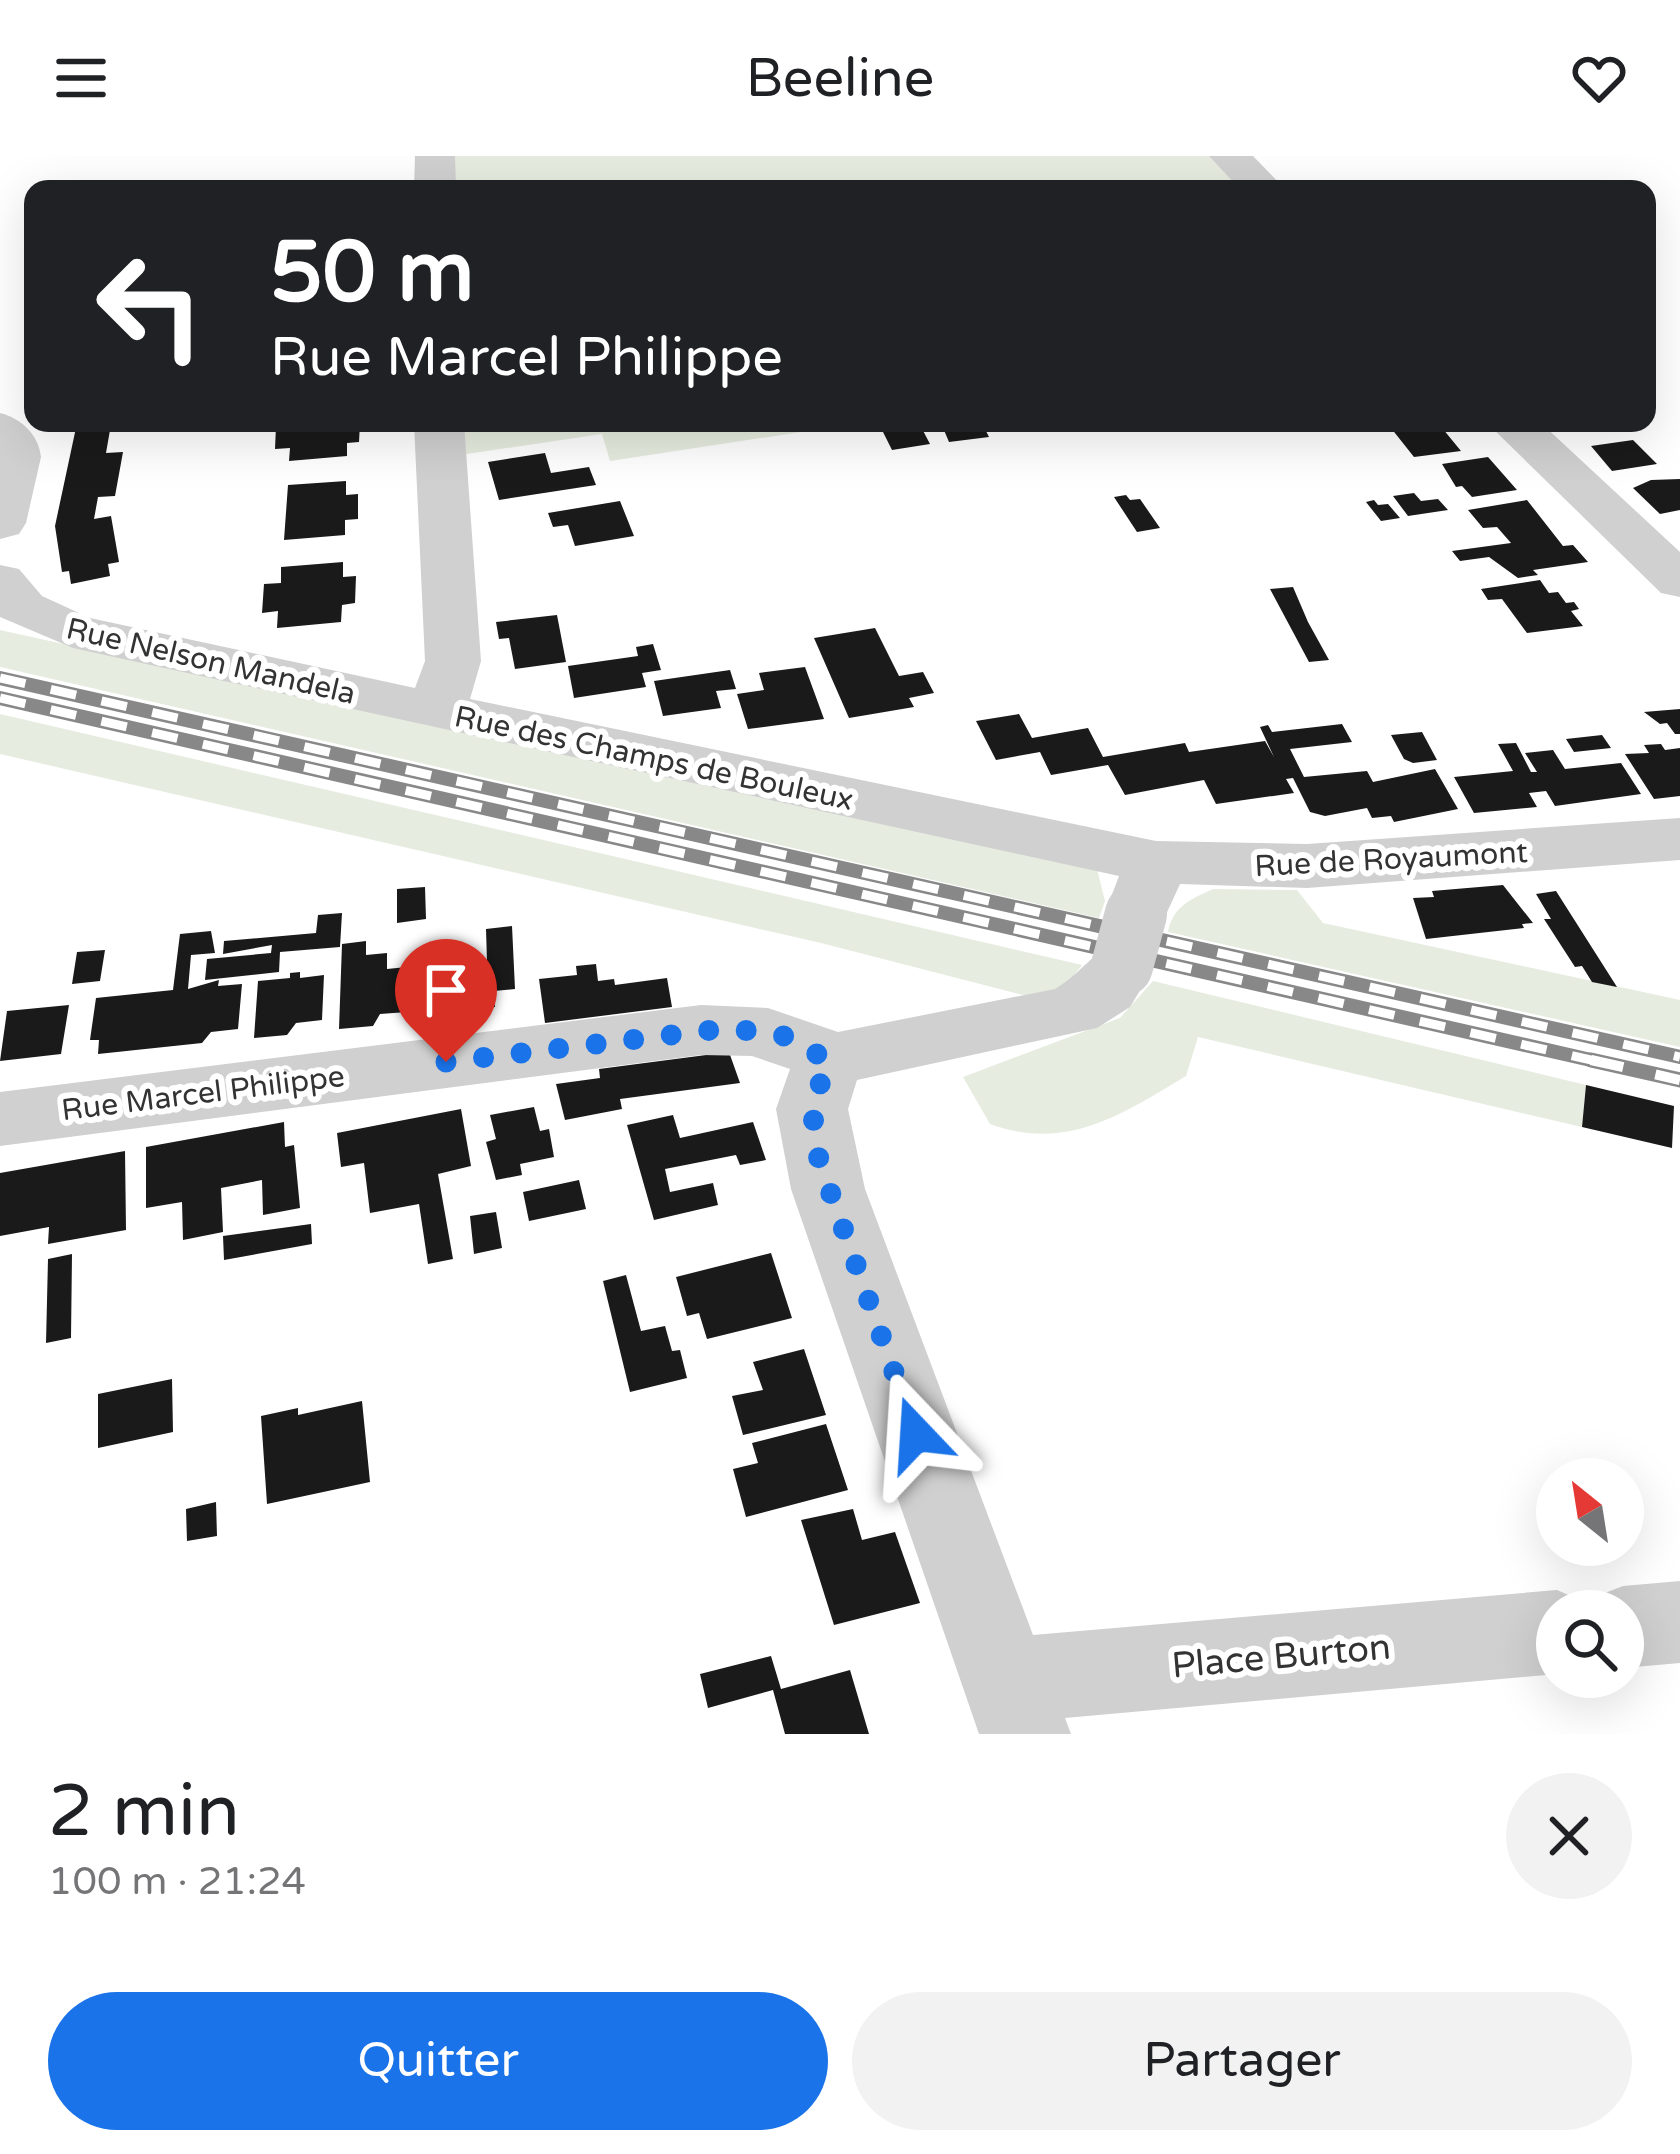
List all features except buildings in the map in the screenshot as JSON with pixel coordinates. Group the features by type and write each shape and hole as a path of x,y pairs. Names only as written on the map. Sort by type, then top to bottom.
{"street":[{"path":"1229,156 1254,180"},
{"path":"0,428 15,447 16,457 0,523"},
{"name":"Rue des Champs de Bouleux","path":"440,432 453,661 437,711 1138,914"},
{"path":"1522,432 1680,581"},
{"name":"Rue Nelson Mandela","path":"0,581 22,608 73,631 437,711"},
{"name":"Rue de Royaumont","path":"1138,914 1240,867 1350,864 1680,839"},
{"path":"1015,1707 819,1160 812,1109 828,1060 1060,1014 1106,990 1138,914"},
{"name":"Rue Marcel Philippe","path":"0,1119 701,1030 755,1029 784,1036 828,1060"},
{"path":"1644,1625 1680,1622"},
{"name":"Place Burton","path":"1015,1707 1536,1635"}],"shaded area":[{"path":"450,156 1209,156 1234,180 451,180"},
{"path":"459,432 801,432 610,461 602,434 460,455"},
{"path":"0,630 789,804 1068,855 1097,869 1105,901 1099,918 0,667"},
{"path":"0,714 1082,965 1066,986 1031,997 821,943 0,754"},
{"path":"1213,889 1297,890 1323,923 1680,1000 1680,1047 1168,932 1179,910"},
{"path":"1153,981 1586,1085 1582,1127 1198,1037 1186,1076 1115,1116 1044,1134 990,1124 963,1077 1120,1018"}],"railway":[{"path":"0,678 1680,1057"},
{"path":"0,698 1604,1063"},
{"path":"1591,1060 1680,1080"}],"route":[{"path":"446,1062 729,1028 784,1036 828,1060 812,1109 819,1160 916,1434"}]}
